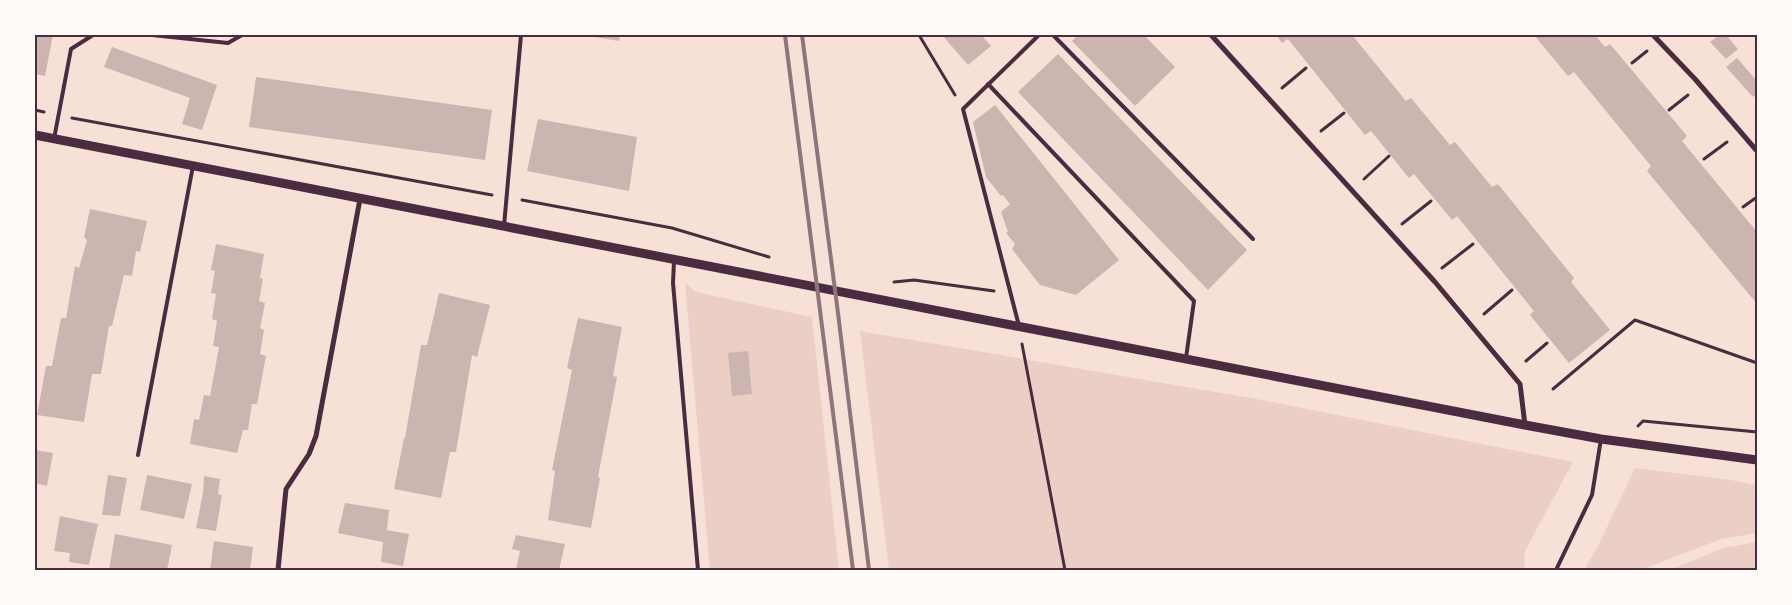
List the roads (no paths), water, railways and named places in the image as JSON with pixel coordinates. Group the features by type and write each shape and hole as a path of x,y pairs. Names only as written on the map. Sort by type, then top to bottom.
{"street":[{"path":"1211,35 1435,282 1520,384 1525,425"},
{"path":"1653,35 1695,79 1757,151"},
{"path":"35,135 1525,425 1601,439 1757,460"},
{"path":"278,570 286,489 309,454 316,436 360,199"}],"lane":[{"path":"54,139 71,49 93,35"},
{"path":"152,35 228,43 242,35"},
{"path":"504,226 521,35"},
{"path":"1019,326 963,109 1039,35"},
{"path":"1053,35 1252,239"},
{"path":"988,84 1194,301 1186,358"},
{"path":"138,455 193,166"},
{"path":"674,259 672,283 698,570"},
{"path":"1556,570 1592,495 1601,439"}],"railway":[{"path":"785,35 853,570"},
{"path":"802,35 869,570"}]}
